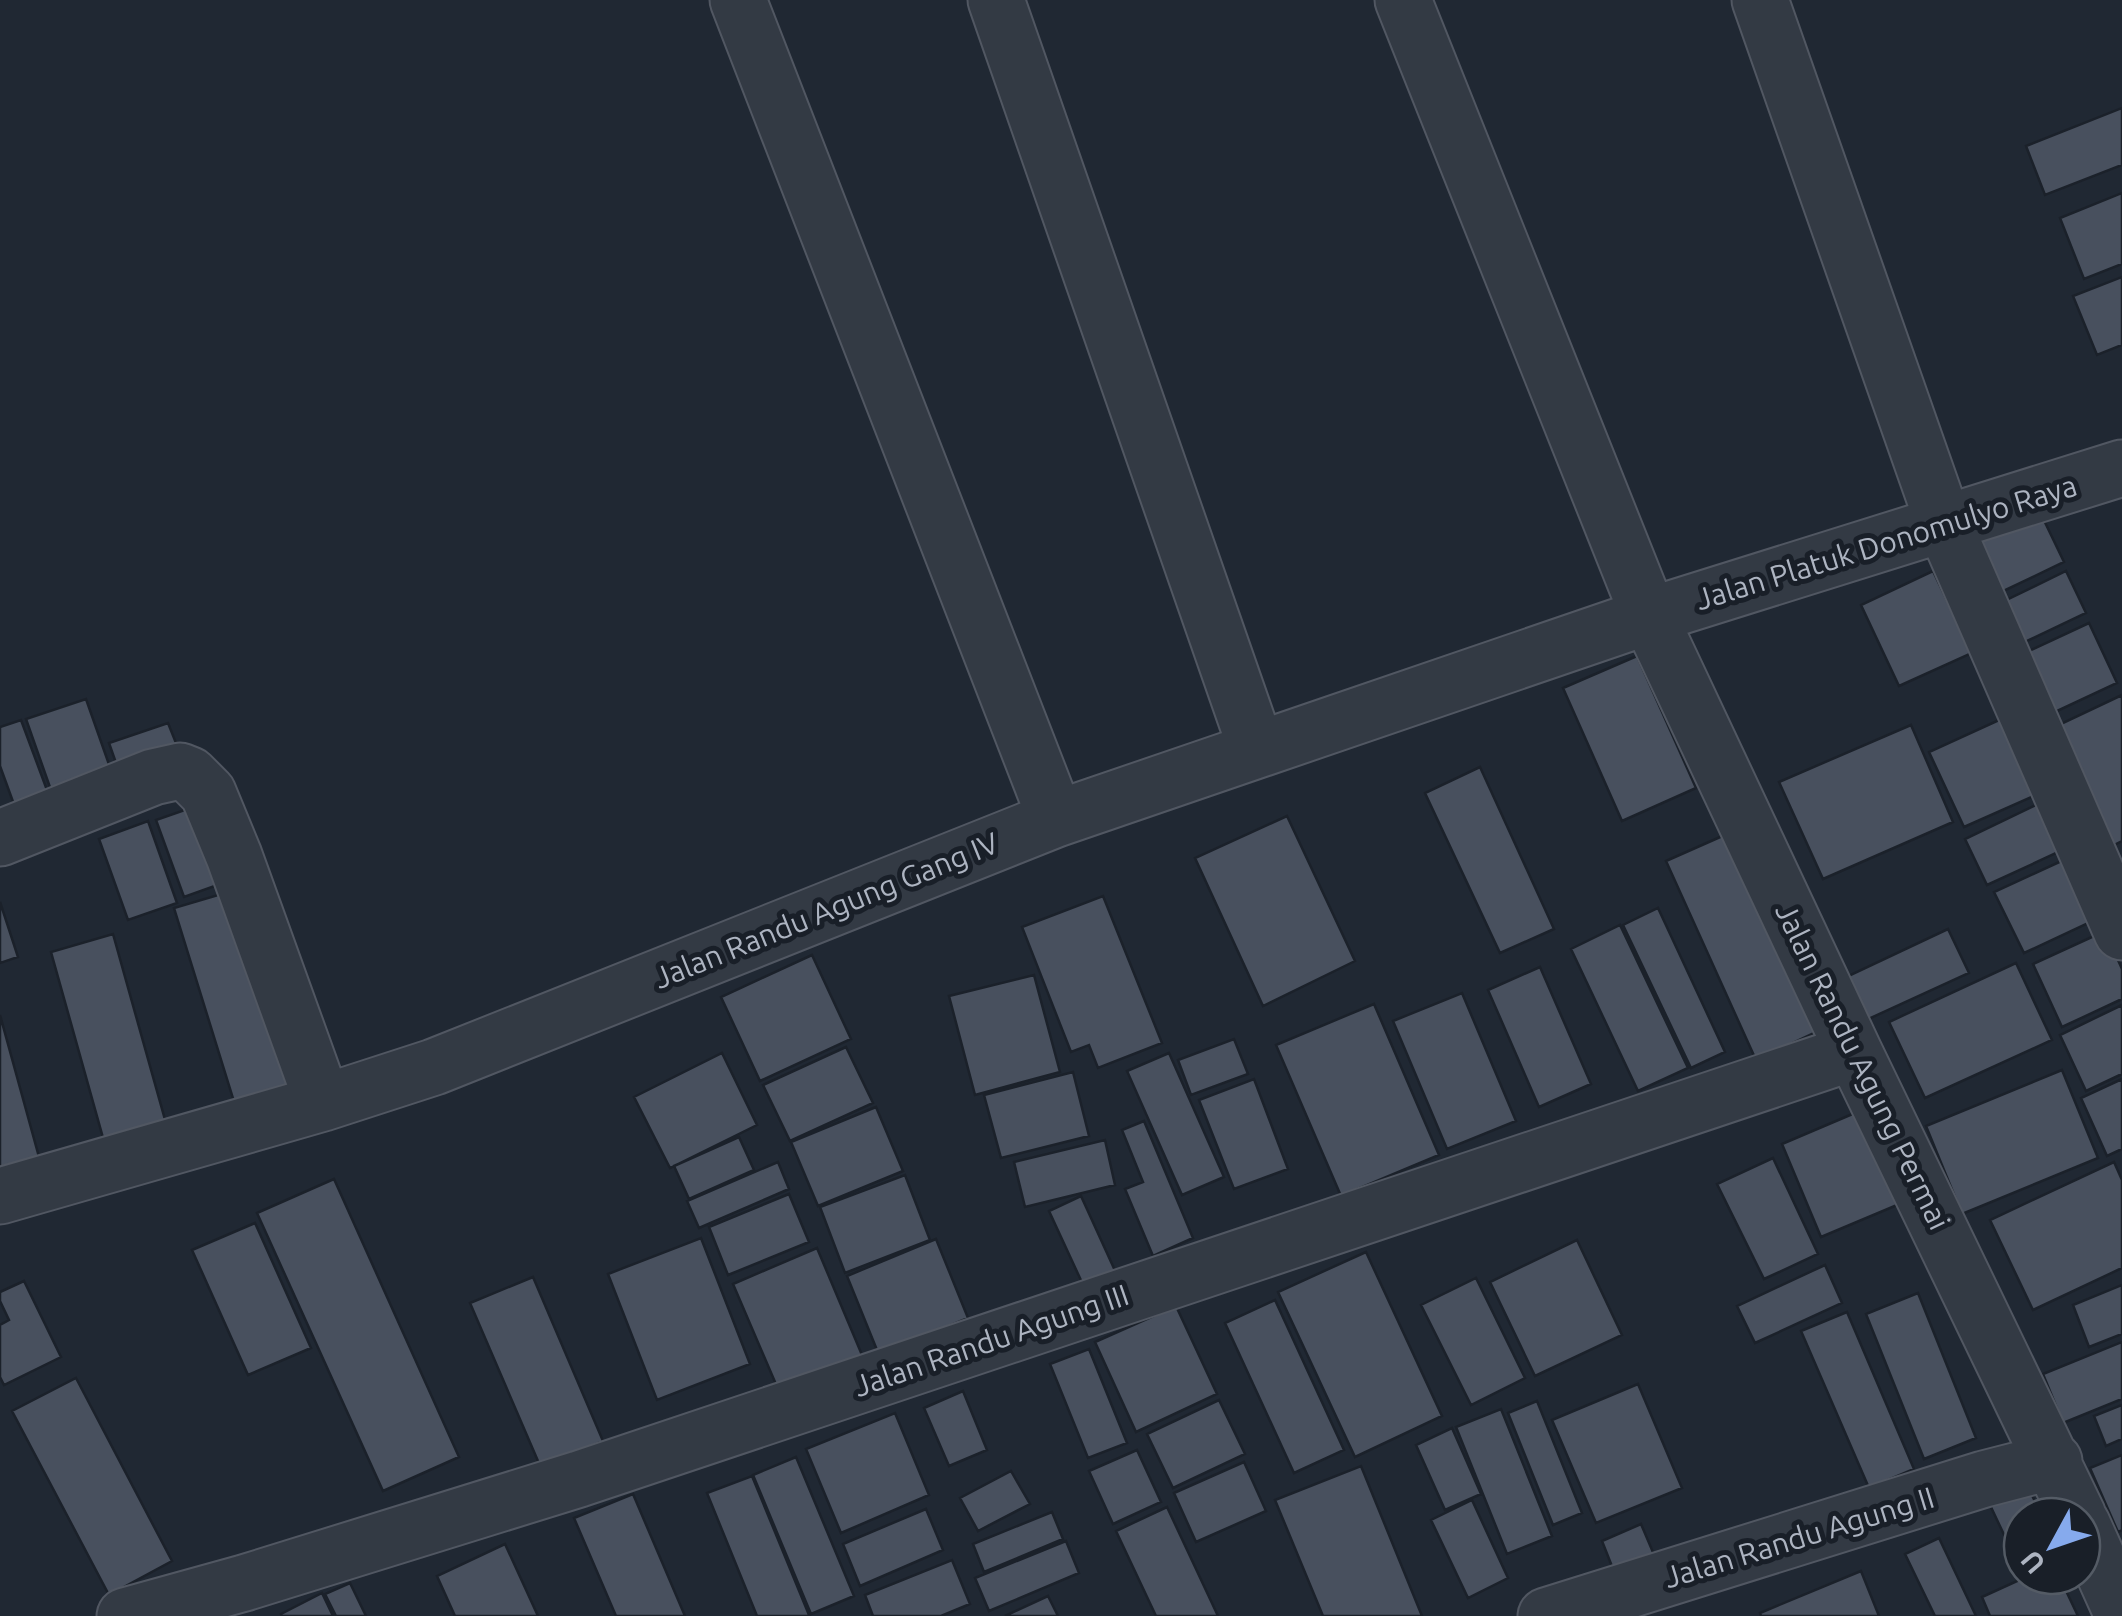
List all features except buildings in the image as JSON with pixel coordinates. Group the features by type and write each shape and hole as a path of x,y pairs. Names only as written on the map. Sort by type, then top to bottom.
{"street":[{"path":"738,0 1056,819"},
{"path":"996,0 1256,750"},
{"name":"Jalan Randu Agung Permai","path":"1403,0 1649,616 2069,1496"},
{"path":"1760,0 1944,524 2122,932"},
{"name":"Jalan Platuk Donomulyo Raya","path":"1649,616 2122,468"},
{"name":"Jalan Randu Agung Gang IV","path":"0,1196 323,1103 434,1066 1056,819 1649,616"},
{"path":"0,838 153,777 180,771 199,783 208,793 234,856 323,1103"},
{"name":"Jalan Randu Agung III","path":"124,1616 244,1583 579,1478 1854,1052"},
{"name":"Jalan Randu Agung II","path":"1546,1616 1984,1479 2054,1461"},
{"path":"2102,1568 2122,1613"}]}
